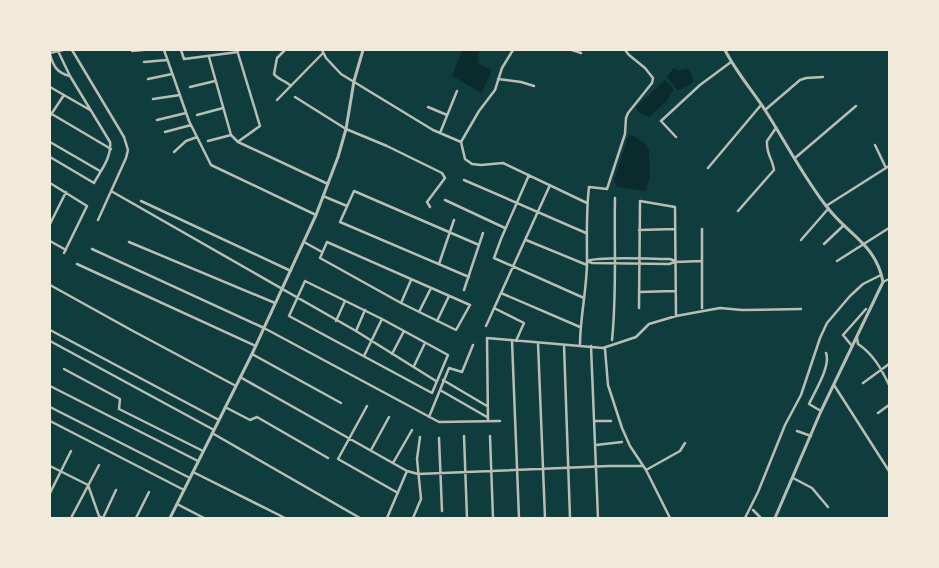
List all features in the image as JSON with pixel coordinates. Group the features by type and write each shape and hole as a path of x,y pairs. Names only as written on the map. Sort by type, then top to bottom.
{"street":[{"path":"63,50 50,54 58,71 70,76"},
{"path":"72,50 124,137 128,150 98,220"},
{"path":"132,51 143,50"},
{"path":"164,50 186,113 211,165 316,215"},
{"path":"181,50 184,59 197,56 209,57 238,51 260,126 238,142"},
{"path":"285,50 277,58 274,74 291,86"},
{"path":"170,518 256,346 324,196 346,129 354,82 363,50"},
{"path":"513,50 502,68 495,90 479,111 461,142 466,159 472,164 481,166 502,163 587,203"},
{"path":"572,50 581,53"},
{"path":"580,345 580,327 587,263 586,233 589,187 607,190 625,134 628,113 652,83 653,78 625,50"},
{"path":"725,50 731,62 765,110 827,207 869,248 881,275 882,282 775,518"},
{"path":"50,157 94,183 101,172 110,149 110,142 70,76 58,51"},
{"path":"277,100 322,51 341,74 440,134 461,142"},
{"path":"209,57 231,134 238,142 328,184"},
{"path":"144,62 167,60"},
{"path":"676,137 661,121 700,85 731,62"},
{"path":"148,79 172,74"},
{"path":"765,110 800,80 823,77"},
{"path":"498,79 534,86"},
{"path":"190,87 215,80"},
{"path":"50,87 92,111"},
{"path":"440,134 457,91"},
{"path":"64,95 50,115 110,149"},
{"path":"154,99 180,95"},
{"path":"294,97 346,129 387,146 442,173 445,178 427,202 430,207"},
{"path":"708,168 762,106"},
{"path":"795,158 856,106"},
{"path":"428,107 447,115"},
{"path":"197,114 223,108"},
{"path":"157,120 186,113"},
{"path":"166,132 191,125"},
{"path":"738,211 773,171 774,166 768,156 767,141 776,128"},
{"path":"208,141 231,134"},
{"path":"174,152 186,141 197,137"},
{"path":"50,142 101,172"},
{"path":"801,240 827,207 888,167 875,145"},
{"path":"529,175 505,228 494,258 584,298"},
{"path":"464,180 586,233"},
{"path":"50,183 87,206 64,253"},
{"path":"486,326 550,185"},
{"path":"111,191 356,331 436,381"},
{"path":"468,277 340,222 354,191 479,245"},
{"path":"50,224 66,192"},
{"path":"324,196 347,206"},
{"path":"612,340 616,297 614,264 615,198"},
{"path":"445,200 505,228"},
{"path":"141,201 291,271"},
{"path":"639,308 640,201 675,208 676,316"},
{"path":"439,264 454,220"},
{"path":"824,244 844,225"},
{"path":"837,261 889,228"},
{"path":"639,230 675,229"},
{"path":"702,230 702,308"},
{"path":"464,290 483,233"},
{"path":"525,240 587,263 669,264 702,261"},
{"path":"50,241 66,250"},
{"path":"129,242 275,303"},
{"path":"304,242 322,252"},
{"path":"327,242 411,280 470,305 456,330 401,303 320,258 327,242"},
{"path":"92,249 264,328 439,422 500,421"},
{"path":"587,263 591,259 670,259 675,262"},
{"path":"77,264 256,346"},
{"path":"745,518 758,492 784,425 801,395 827,323 863,284 881,275"},
{"path":"401,303 411,280"},
{"path":"882,282 888,280"},
{"path":"305,281 382,319 448,355 432,393 289,316 298,298 305,281"},
{"path":"50,285 236,386"},
{"path":"419,312 431,288"},
{"path":"639,292 675,291"},
{"path":"501,293 580,327"},
{"path":"437,321 449,296"},
{"path":"336,321 346,301"},
{"path":"494,308 524,323 514,341 519,518"},
{"path":"488,421 488,338 603,348 636,337 649,324 676,316 720,308 742,310 801,309"},
{"path":"852,346 842,335 866,309"},
{"path":"356,331 364,310"},
{"path":"364,356 382,319"},
{"path":"50,330 219,420"},
{"path":"392,354 404,331"},
{"path":"856,338 858,344 867,350 881,369 889,385"},
{"path":"50,341 213,432 360,518"},
{"path":"413,366 425,342"},
{"path":"538,343 545,518"},
{"path":"564,345 570,518"},
{"path":"429,417 449,368 462,372 473,346"},
{"path":"591,346 598,518"},
{"path":"603,348 605,349 608,386 630,446 646,470 670,518"},
{"path":"822,411 809,404 827,366 829,359 826,353"},
{"path":"252,354 341,403"},
{"path":"863,383 889,364"},
{"path":"64,369 120,399 119,409 203,452"},
{"path":"240,377 407,471 418,474 597,466 643,466"},
{"path":"443,380 487,406"},
{"path":"834,385 889,471"},
{"path":"50,386 198,462"},
{"path":"440,390 487,417"},
{"path":"878,413 889,405"},
{"path":"367,406 338,459 398,493"},
{"path":"50,407 190,478"},
{"path":"225,407 250,420 257,417 328,458"},
{"path":"371,450 389,417"},
{"path":"50,421 184,490"},
{"path":"595,421 611,421"},
{"path":"393,463 412,430"},
{"path":"797,431 811,436"},
{"path":"464,436 467,518"},
{"path":"490,436 493,518"},
{"path":"413,518 421,499 417,459 420,437"},
{"path":"439,438 442,511"},
{"path":"596,445 622,442"},
{"path":"646,470 680,451 685,443"},
{"path":"50,493 71,451"},
{"path":"71,518 99,465"},
{"path":"50,466 88,486 99,516 103,518 116,490"},
{"path":"387,518 407,471"},
{"path":"193,472 285,518"},
{"path":"793,478 812,488 828,507"},
{"path":"136,518 149,492"},
{"path":"177,504 204,518"},
{"path":"753,510 761,518"}],"water":[{"path":"462,50 479,50 478,63 492,70 482,93 452,76"},
{"path":"674,68 679,71 689,70 693,77 692,83 678,91 667,77"},
{"path":"665,80 674,90 666,102 649,117 638,112 636,107"},
{"path":"632,135 646,144 649,150 650,178 645,191 619,187 616,186 614,181 628,137"}]}
